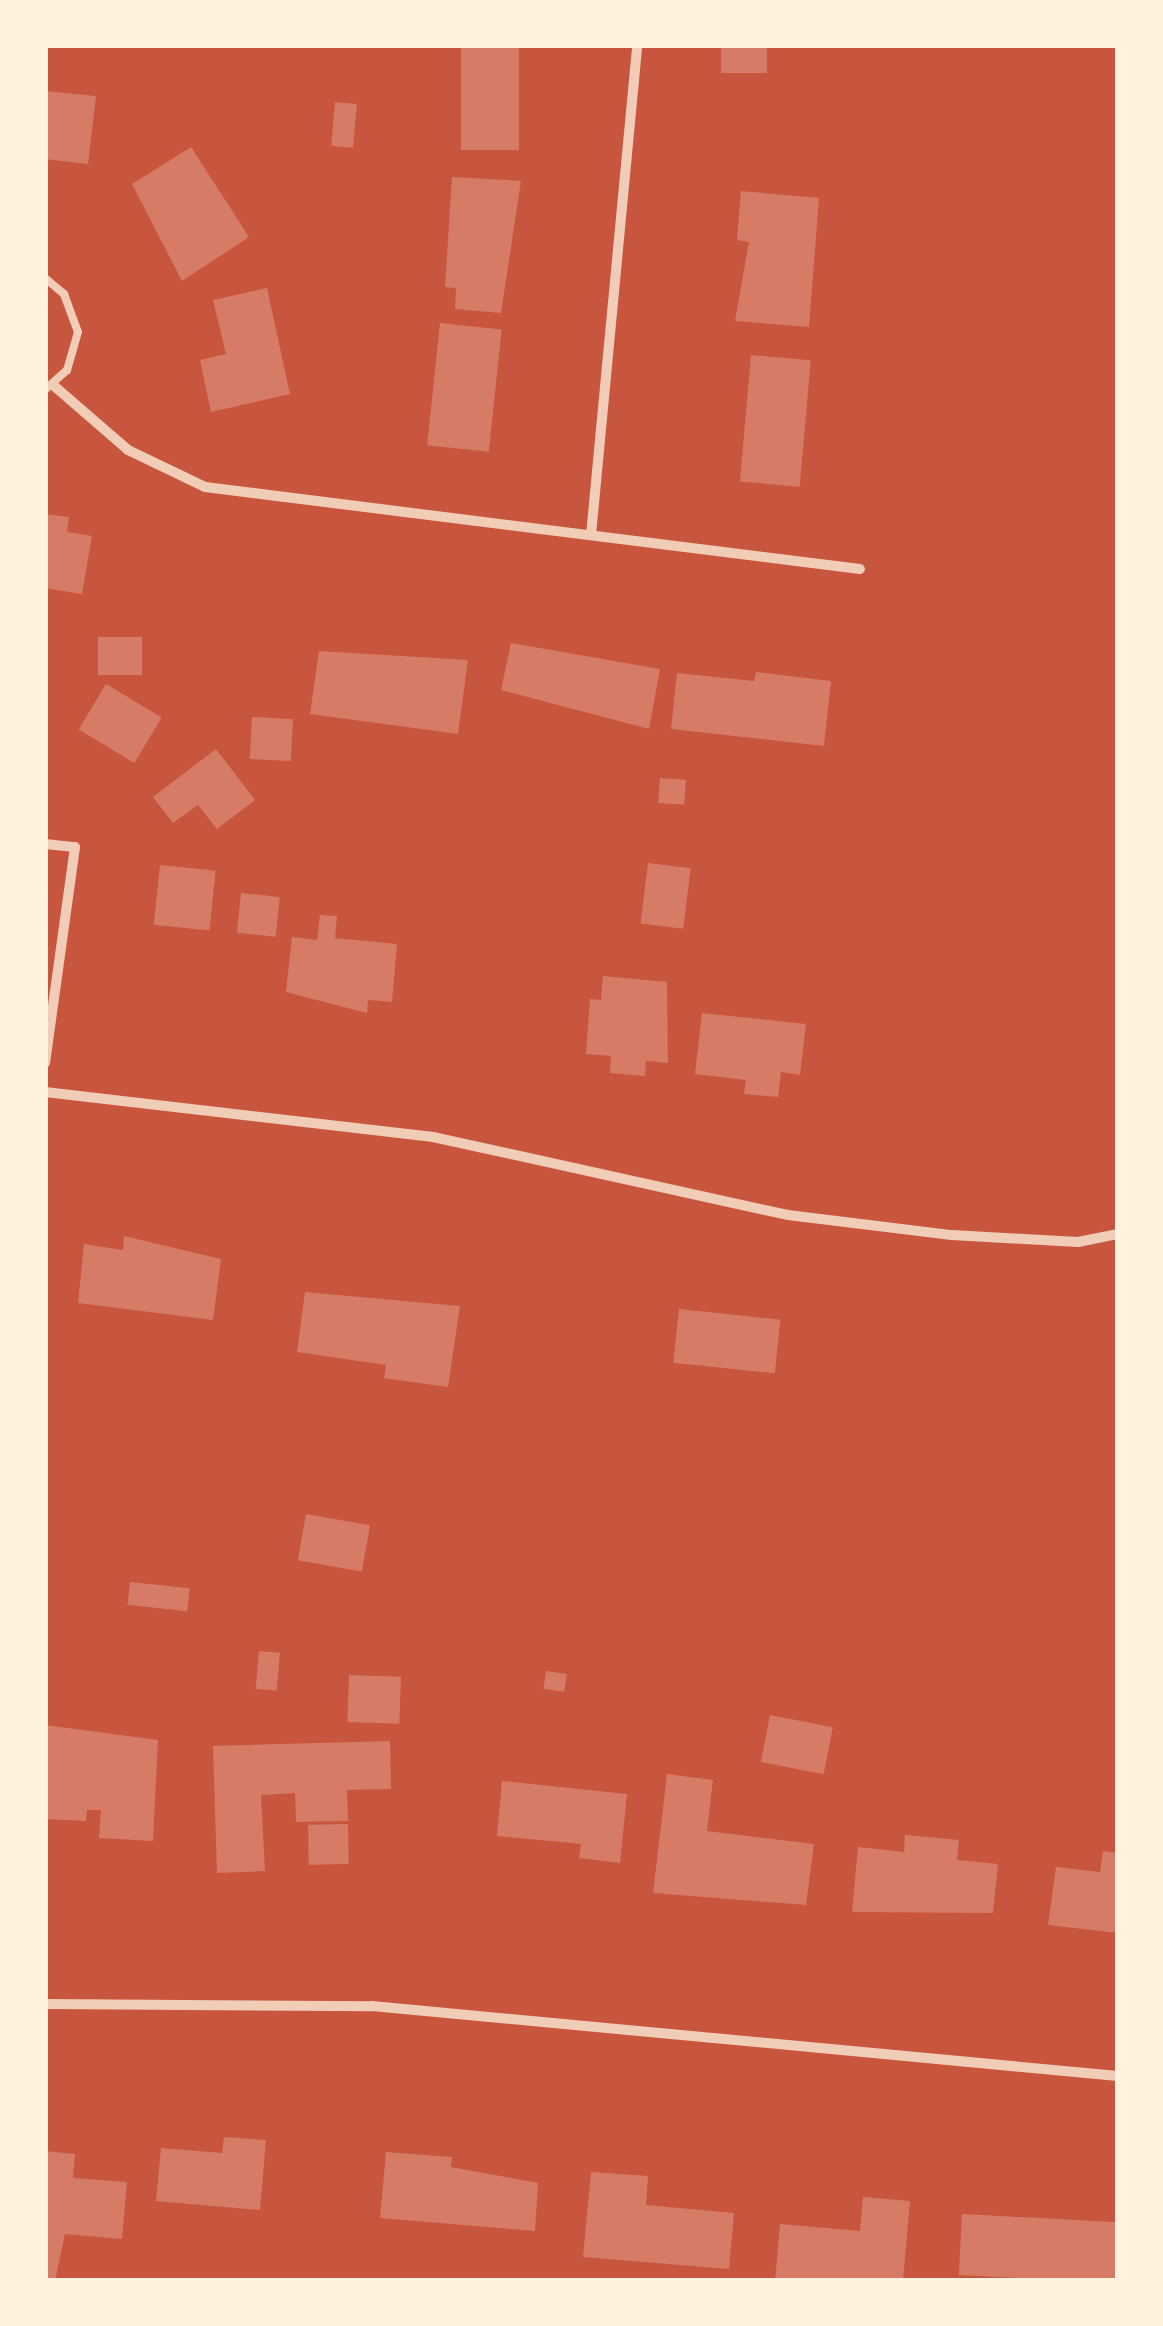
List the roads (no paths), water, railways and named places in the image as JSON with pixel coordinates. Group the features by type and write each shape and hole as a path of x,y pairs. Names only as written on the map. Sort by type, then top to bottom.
{"street":[{"path":"590,535 637,45"},
{"path":"49,387 128,450 205,487 860,569"},
{"path":"45,844 75,847 45,1063"},
{"path":"45,1092 434,1137 788,1215 952,1236 1078,1242 1118,1234"},
{"path":"45,2004 372,2006 1118,2076"}],"lane":[{"path":"45,278 64,294 78,332 49,387"}]}
